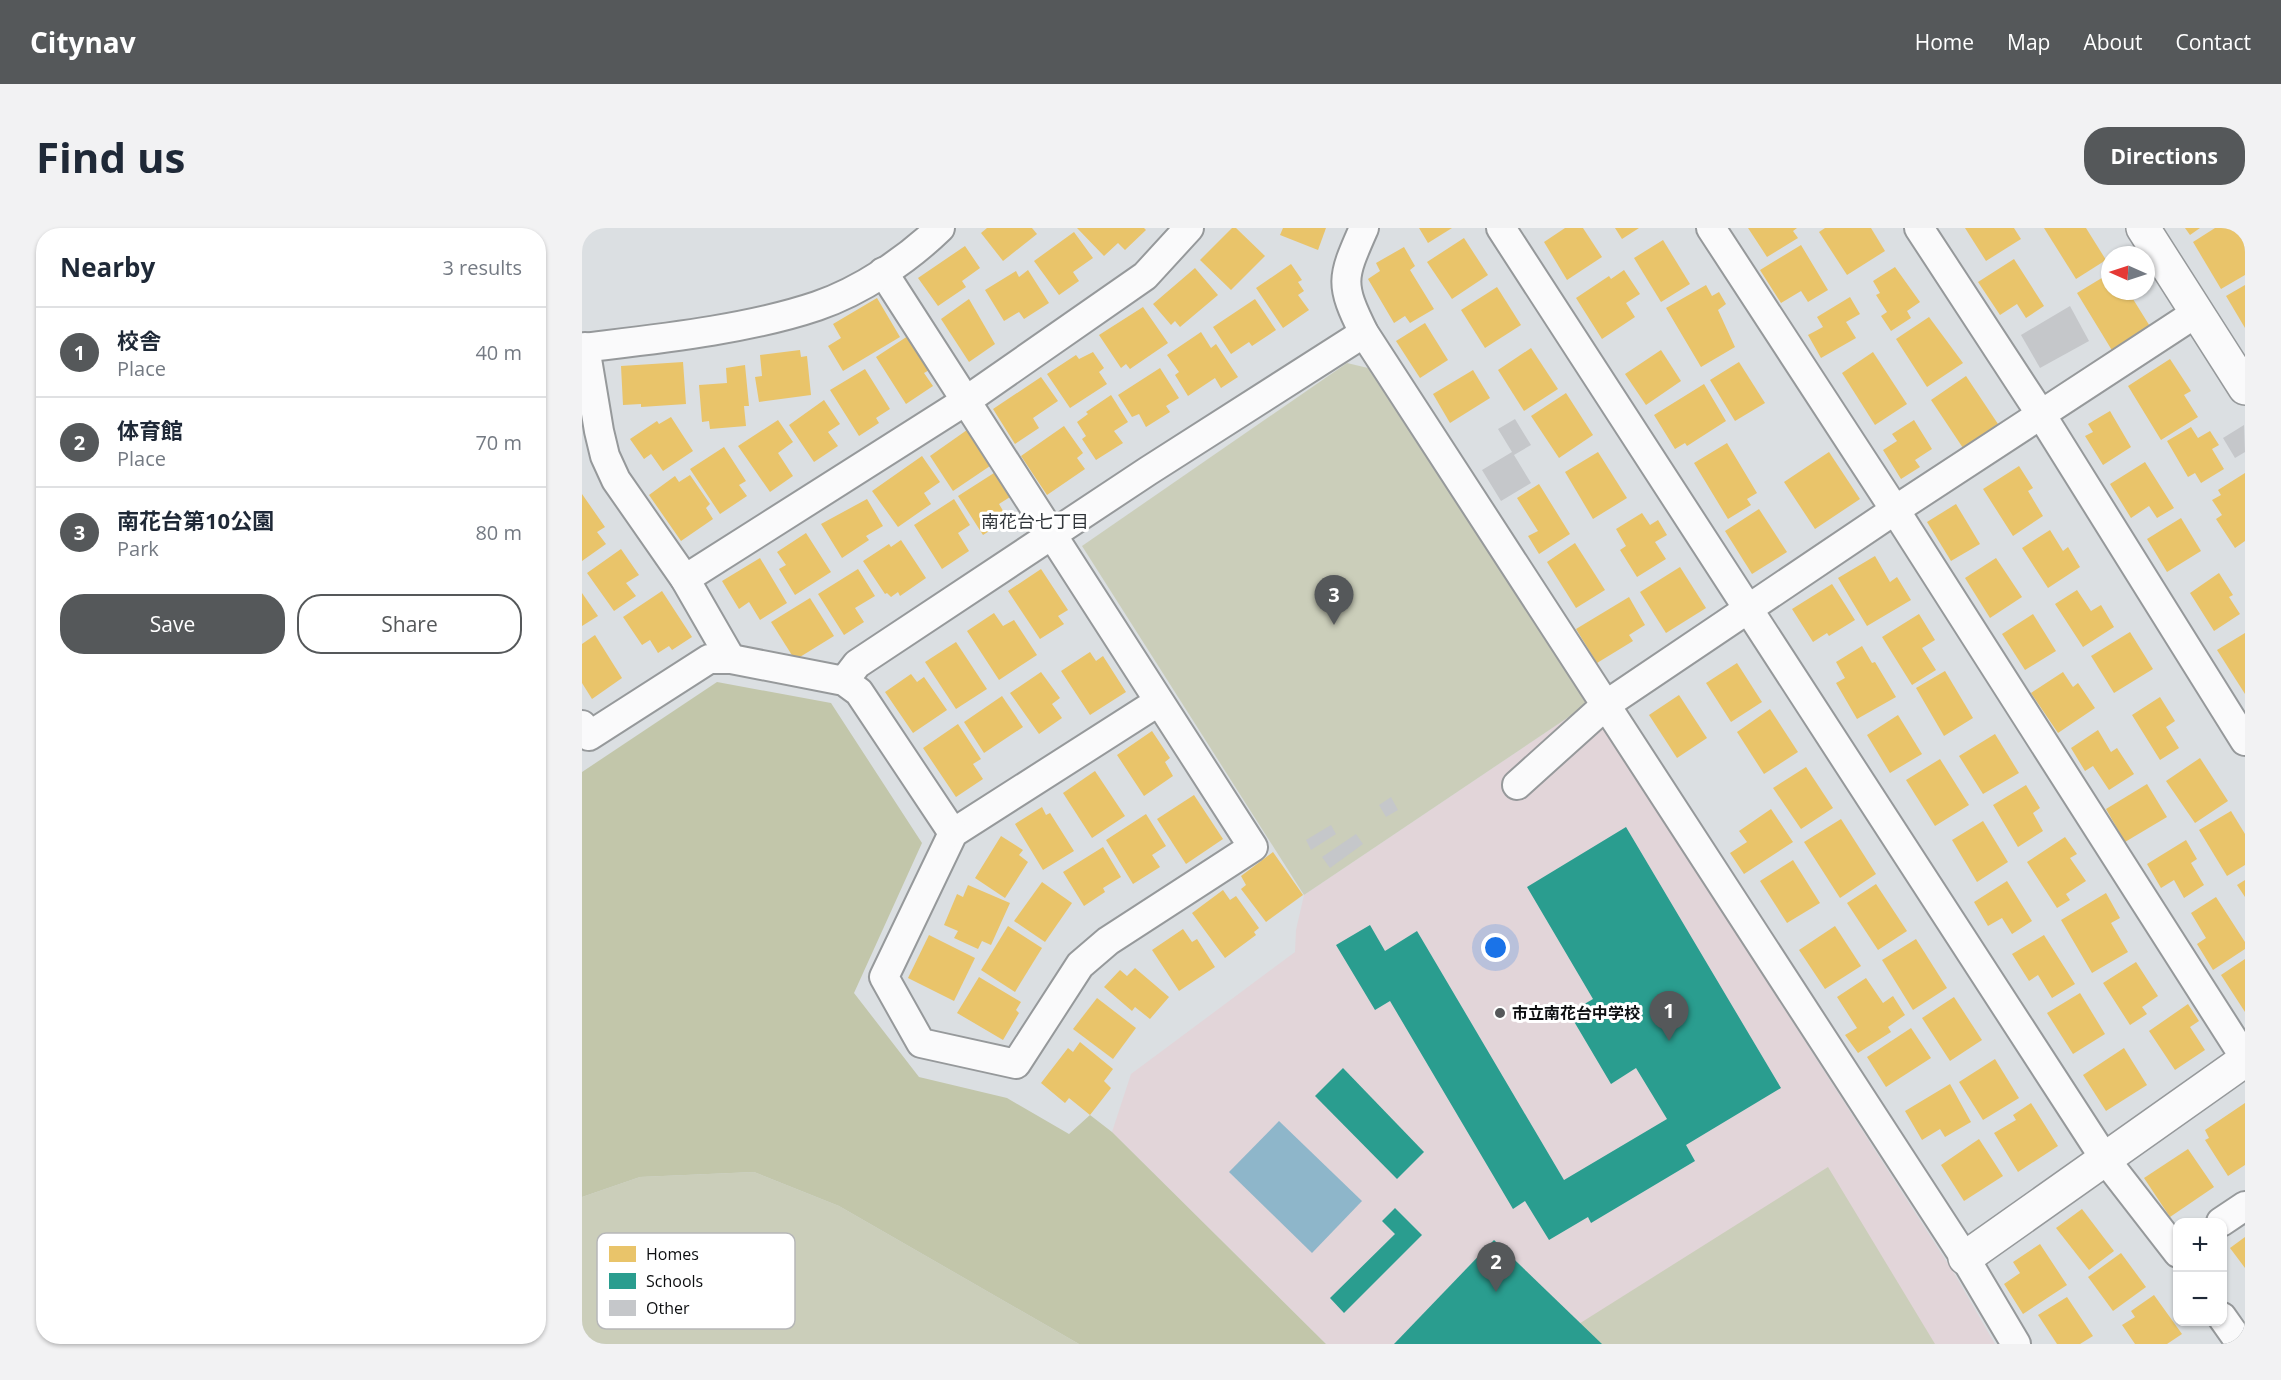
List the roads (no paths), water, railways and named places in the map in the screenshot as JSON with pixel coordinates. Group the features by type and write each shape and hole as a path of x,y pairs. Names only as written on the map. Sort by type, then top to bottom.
{"street":[{"path":"730,658 685,579 616,480 605,456 584,347 731,326 777,317 818,305 883,272 923,245 940,228"},
{"path":"685,579 967,400 1145,276 1189,228"},
{"path":"1364,228 1344,278 1348,300 1364,333 1965,1258 2016,1344"},
{"path":"1501,228 2105,1160 2173,1247"},
{"path":"1711,228 1895,510 2245,1059 1965,1258"},
{"path":"1919,228 2042,416 2245,741"},
{"path":"2143,228 2245,388"},
{"path":"883,272 1253,847 1108,941 1080,965 1016,1064 921,1043 884,977 952,833 1158,702"},
{"path":"1517,785 1607,704 1895,510 2196,314"},
{"path":"844,681 857,664 1051,535 1364,333"},
{"path":"582,725 589,736 709,659 730,658 844,681 859,692 952,833"},
{"path":"2227,1218 2245,1206"},
{"path":"2227,1323 2241,1344"}],"water":[{"path":"1279,1121 1362,1201 1312,1253 1229,1172"}],"place":[{"name":"南花台第10公園","path":"1334,625"},
{"name":"市立南花台中学校","path":"1500,1013"},
{"name":"校舎","path":"1669,1041"},
{"name":"体育館","path":"1496,1292"}],"district":[{"name":"南花台七丁目","path":"1035,521"}]}
